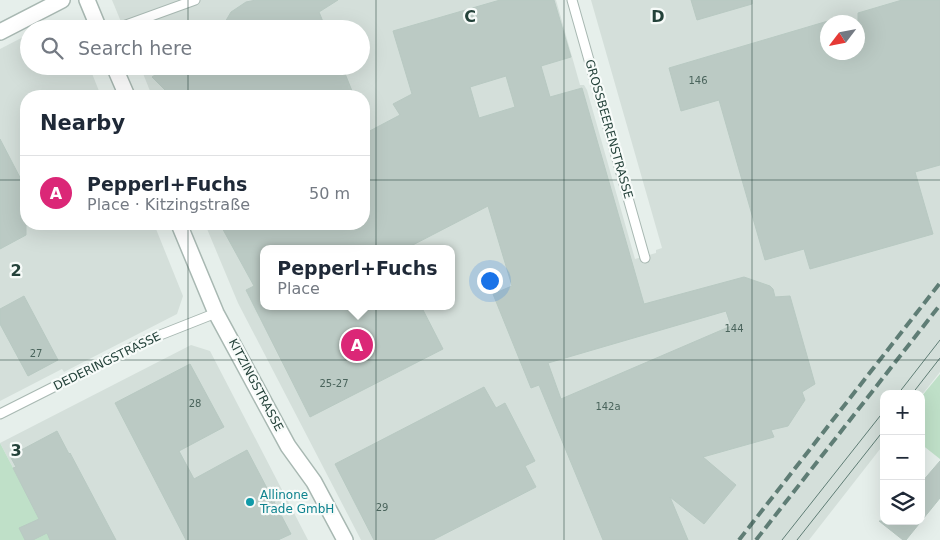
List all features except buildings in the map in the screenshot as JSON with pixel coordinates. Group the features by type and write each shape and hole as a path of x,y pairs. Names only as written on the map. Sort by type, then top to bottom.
{"street":[{"path":"23,20 62,0"},
{"path":"87,0 95,20"},
{"path":"0,32 20,22"},
{"path":"118,75 124,90"},
{"name":"KITZINGSTRASSE","path":"181,230 216,313 288,446 314,482 345,540"}],"lane":[{"path":"140,20 195,0"},
{"name":"GROSSBEERENSTRASSE","path":"572,0 645,258"},
{"name":"DEDERINGSTRASSE","path":"0,414 145,341 216,313"}],"shaded area":[{"path":"112,0 556,0 580,85 584,85 587,90 635,259 656,253 656,250 662,248 591,0 940,0 940,372 925,391 880,390 880,449 809,540 361,540 238,303 208,230 370,230 370,90 150,90 144,75 370,75 370,20 120,20"},
{"path":"20,39 20,75 93,75 99,90 20,90 20,230 156,230 183,296 177,314 64,372 62,369 0,401 0,49"},
{"path":"191,345 210,351 308,540 51,540 0,443"}],"green space":[{"path":"940,374 940,459 925,447 925,392"},
{"path":"0,443 51,540 0,540"}],"tram line":[{"path":"901,390 940,340"},
{"path":"915,390 940,358"},
{"path":"782,540 880,416"},
{"path":"797,540 880,435"}],"railway":[{"path":"739,540 940,283"},
{"path":"756,540 940,305"}],"place":[{"name":"Pepperl+Fuchs","path":"357,345"},
{"name":"Allinone Trade GmbH","path":"250,502"}]}
